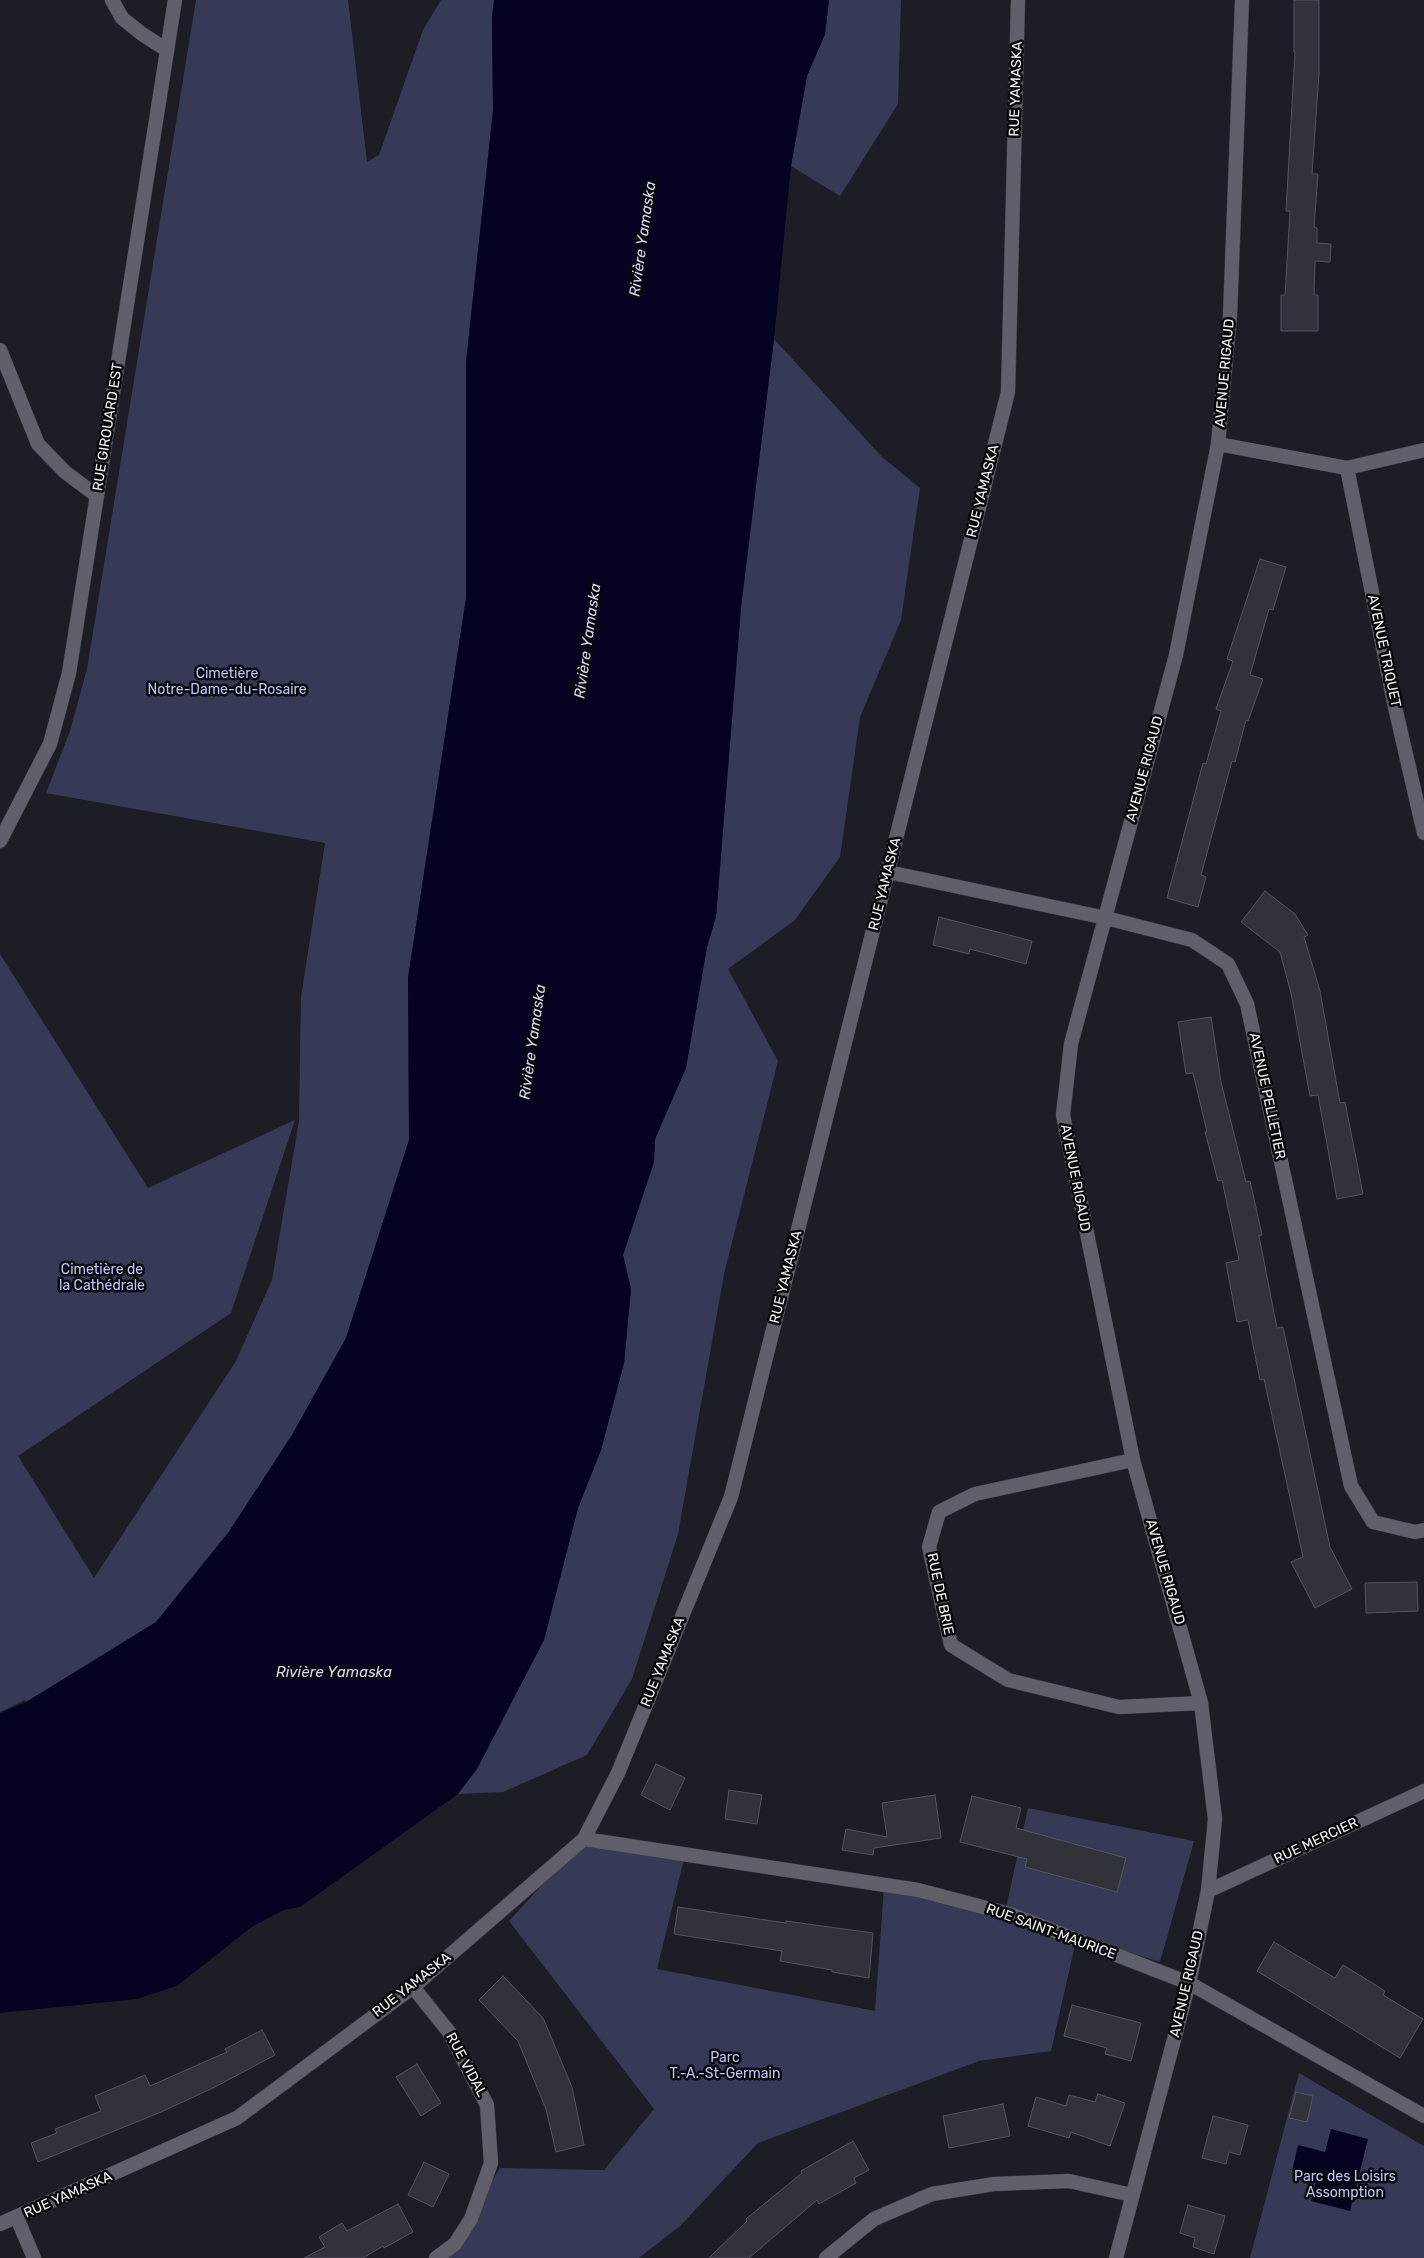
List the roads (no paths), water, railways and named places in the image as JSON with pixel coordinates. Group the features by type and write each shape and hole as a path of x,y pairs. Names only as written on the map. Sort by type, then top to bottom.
{"street":[{"path":"112,0 122,18 167,50"},
{"name":"RUE GIROUARD EST","path":"0,841 50,744 69,673 175,0"},
{"name":"RUE YAMASKA","path":"0,2224 237,2118 413,1987 584,1839 618,1773 731,1497 1008,392 1018,0"},
{"name":"AVENUE RIGAUD","path":"1116,2258 1189,1983 1208,1891 1214,1819 1201,1703 1133,1460 1063,1115 1071,1044 1176,655 1218,444 1230,316 1242,0"},
{"path":"0,350 38,444 65,472 97,496"},
{"path":"1218,444 1347,468 1424,450"},
{"name":"AVENUE TRIQUET","path":"1347,468 1395,706 1424,833"},
{"name":"AVENUE PELLETIER","path":"888,872 1106,918 1192,940 1228,964 1247,1004 1351,1486 1373,1522 1415,1532 1424,1530"},
{"name":"RUE DE BRIE","path":"1133,1460 975,1494 939,1512 929,1547 951,1645 1008,1680 1119,1707 1201,1703"},
{"name":"RUE MERCIER","path":"1208,1891 1424,1791"},
{"name":"RUE SAINT-MAURICE","path":"584,1839 918,1890 1012,1915 1189,1983 1424,2116"},
{"name":"RUE VIDAL","path":"413,1987 449,2032 487,2106 491,2163 471,2219 455,2244 436,2258"},
{"path":"826,2258 874,2219 932,2194 994,2184 1069,2181 1132,2195"},
{"path":"17,2218 34,2258"}],"water":[{"name":"Rivière Yamaska","path":"494,0 829,0 825,34 807,76 791,166 774,339 741,607 716,917 707,947 686,1068 655,1139 654,1162 623,1255 631,1289 624,1363 601,1450 578,1508 544,1640 477,1769 458,1794 300,1907 284,1910 253,1926 177,1986 137,1999 0,2013 0,1713 26,1702 156,1622 228,1533 292,1435 346,1338 409,1140 408,978 466,598 466,363 493,110 492,16"},
{"path":"1331,2129 1368,2139 1350,2211 1311,2201 1317,2177 1292,2171 1298,2145 1325,2152"}],"park label":[{"name":"Cimetière Notre-Dame-du-Rosaire","path":"227,682"},
{"name":"Cimetière de la Cathédrale","path":"102,1278"},
{"name":"Parc T.-A.-St-Germain","path":"725,2066"},
{"name":"Parc des Loisirs Assomption","path":"1345,2186"}]}
